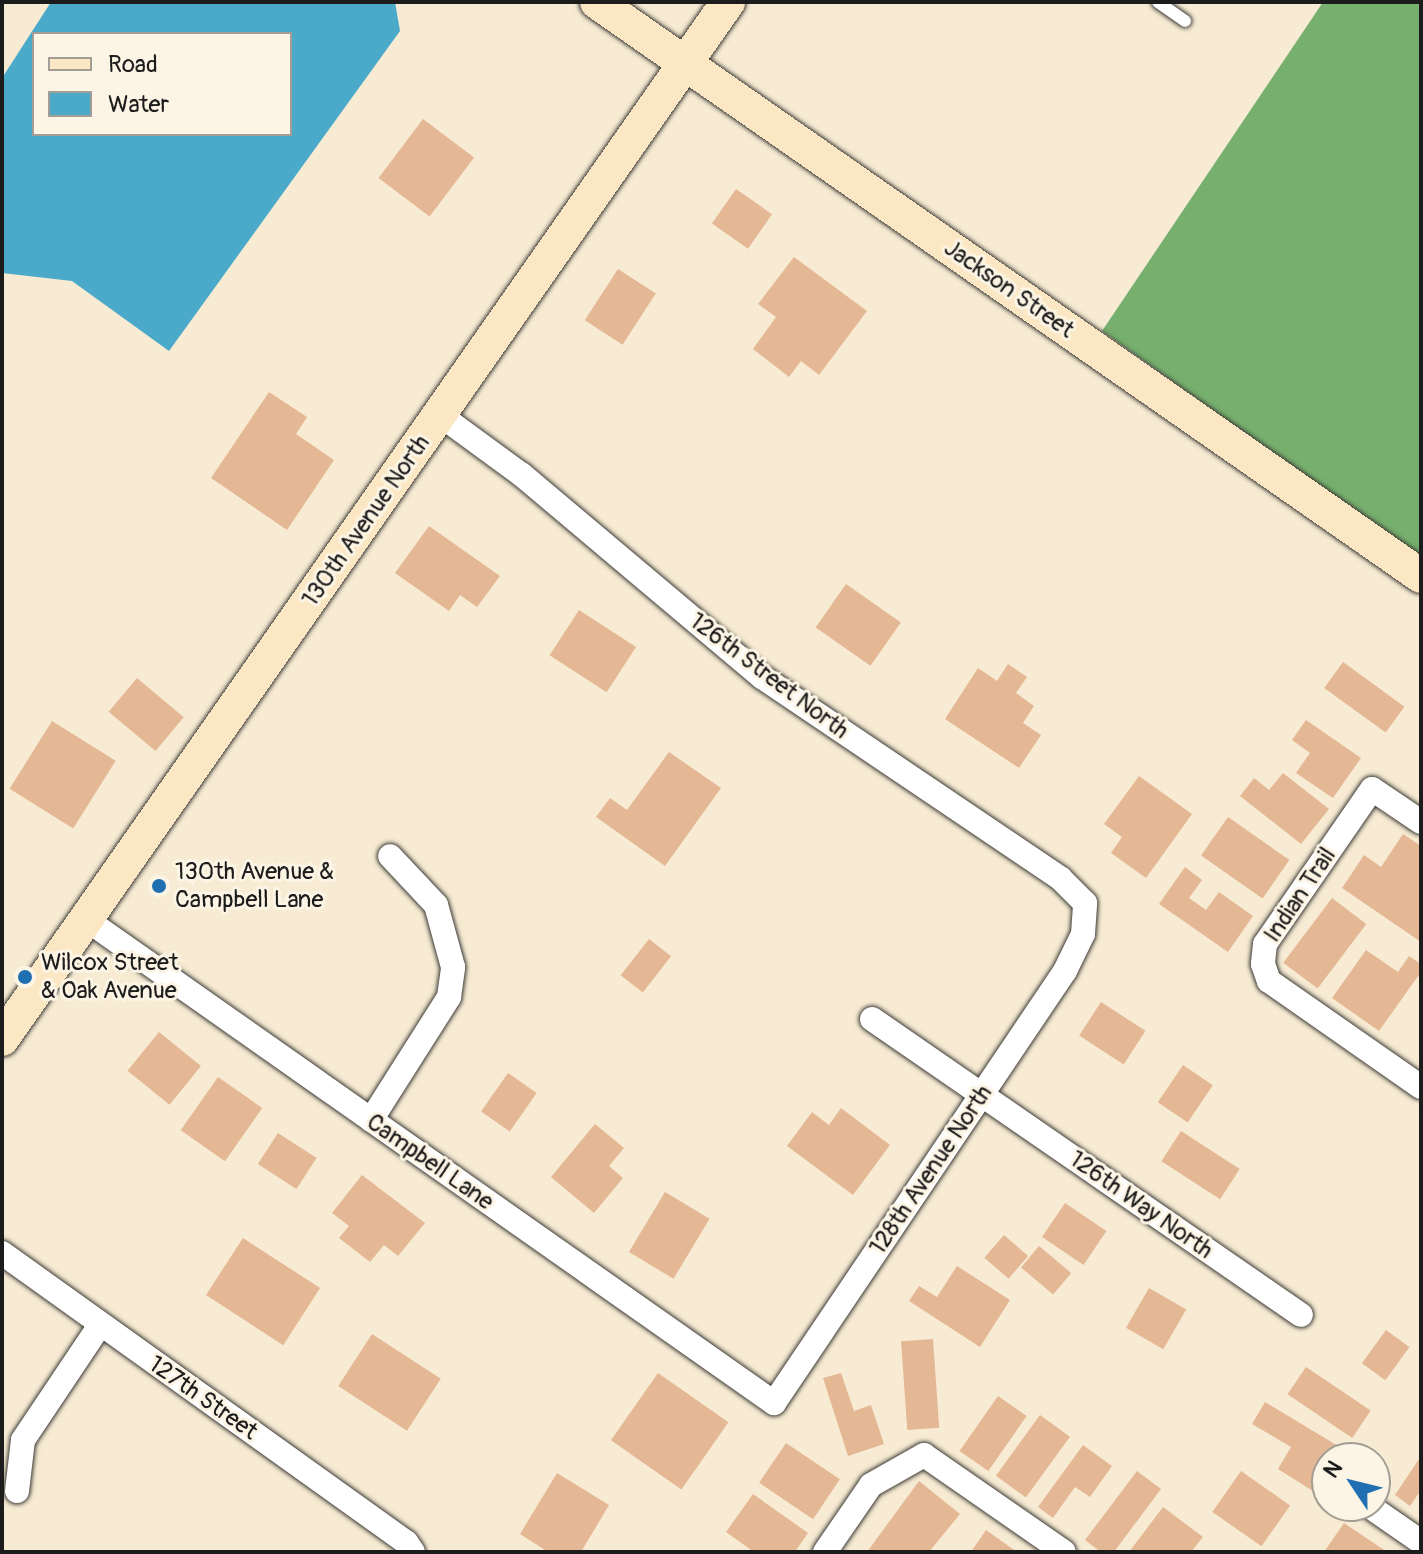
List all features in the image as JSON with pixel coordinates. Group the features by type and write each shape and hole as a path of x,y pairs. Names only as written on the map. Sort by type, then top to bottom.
{"street":[{"name":"Jackson Street","path":"597,2 1421,576"},
{"name":"130th Avenue North","path":"2,1039 728,2"},
{"name":"126th Street North","path":"440,415 522,475 762,677 1060,878 1085,903 1083,934"},
{"name":"Indian Trail","path":"1421,822 1372,789 1265,944 1263,964 1269,981 1421,1087"},
{"path":"371,1120 449,997 453,967 436,905 390,856"},
{"name":"Campbell Lane","path":"87,920 774,1403"},
{"name":"128th Avenue North","path":"774,1403 1065,971 1083,934"},
{"name":"126th Way North","path":"872,1019 1301,1315"},
{"name":"127th Street","path":"2,1253 410,1547"},
{"path":"17,1491 23,1440 100,1325"},
{"path":"825,1552 871,1485 924,1455 1064,1552"},
{"path":"1391,1521 1421,1542"}],"lane":[{"path":"1158,2 1185,21"}],"green space":[{"path":"1323,2 1421,2 1421,558 1102,331"}],"water":[{"path":"51,2 395,2 400,31 169,351 72,281 2,273 2,78"}],"building":[{"path":"423,119 474,158 430,217 378,178"},
{"path":"736,189 772,214 748,249 712,223"},
{"path":"794,257 867,311 819,375 801,361 789,377 753,349 776,317 758,304"},
{"path":"618,269 656,294 623,345 585,320"},
{"path":"269,392 307,417 296,434 334,460 287,530 211,478"},
{"path":"429,526 500,576 477,607 460,595 449,611 395,573"},
{"path":"846,584 901,622 870,666 816,627"},
{"path":"579,610 636,647 607,692 550,655"},
{"path":"1343,662 1404,707 1386,733 1324,688"},
{"path":"1008,664 1027,677 1016,693 1034,706 1023,723 1041,735 1019,768 945,719 978,668 997,681"},
{"path":"137,678 184,717 155,751 109,712"},
{"path":"1306,720 1361,758 1333,798 1296,773 1310,753 1292,740"},
{"path":"52,721 116,761 73,829 10,789"},
{"path":"669,752 721,788 665,866 596,817 610,798 627,810"},
{"path":"1283,773 1329,809 1301,844 1240,796 1254,778 1269,790"},
{"path":"1139,776 1192,814 1146,878 1111,853 1122,837 1104,824"},
{"path":"1228,817 1289,860 1262,899 1201,856"},
{"path":"1403,834 1421,846 1421,942 1342,888 1364,855 1381,867"},
{"path":"1185,867 1202,880 1189,898 1206,910 1219,892 1253,916 1228,952 1159,904"},
{"path":"1332,898 1366,924 1318,989 1283,963"},
{"path":"649,939 671,956 643,992 621,975"},
{"path":"1366,950 1398,972 1409,956 1421,964 1421,972 1379,1031 1332,998"},
{"path":"1101,1002 1145,1031 1124,1064 1079,1036"},
{"path":"159,1032 201,1066 169,1105 128,1071"},
{"path":"1183,1065 1213,1085 1188,1122 1158,1102"},
{"path":"508,1073 537,1093 510,1132 481,1112"},
{"path":"218,1077 262,1108 225,1161 181,1130"},
{"path":"841,1108 890,1145 853,1195 787,1146 812,1112 829,1125"},
{"path":"595,1124 624,1148 609,1166 623,1178 594,1213 551,1177"},
{"path":"1181,1131 1240,1169 1220,1199 1161,1161"},
{"path":"278,1133 317,1158 296,1189 258,1164"},
{"path":"362,1175 425,1223 398,1256 384,1245 370,1262 339,1238 349,1226 332,1213"},
{"path":"665,1192 710,1219 674,1279 629,1252"},
{"path":"1065,1203 1106,1231 1084,1265 1042,1237"},
{"path":"1004,1235 1028,1256 1008,1279 984,1258"},
{"path":"243,1238 320,1288 283,1345 206,1295"},
{"path":"1039,1246 1071,1273 1053,1294 1021,1267"},
{"path":"957,1266 1010,1300 980,1347 909,1301 919,1286 937,1297"},
{"path":"1149,1288 1186,1310 1163,1349 1126,1328"},
{"path":"1386,1330 1409,1347 1385,1380 1362,1363"},
{"path":"372,1334 441,1379 407,1431 338,1386"},
{"path":"933,1339 939,1428 907,1430 901,1341"},
{"path":"1306,1367 1371,1411 1352,1438 1288,1394"},
{"path":"658,1373 728,1422 681,1489 611,1440"},
{"path":"841,1373 854,1411 871,1405 884,1444 848,1456 823,1378"},
{"path":"998,1396 1027,1416 988,1471 960,1451"},
{"path":"1265,1402 1331,1442 1311,1442 1311,1490 1278,1469 1291,1447 1252,1424"},
{"path":"1040,1415 1070,1437 1026,1497 996,1476"},
{"path":"786,1443 840,1479 813,1519 759,1483"},
{"path":"1083,1445 1112,1466 1090,1497 1075,1487 1053,1518 1038,1507"},
{"path":"1421,1456 1421,1490 1410,1506 1395,1495"},
{"path":"1137,1471 1161,1489 1114,1552 1101,1552 1085,1540"},
{"path":"1241,1471 1290,1505 1261,1546 1212,1512"},
{"path":"557,1473 609,1505 581,1552 548,1552 520,1534"},
{"path":"919,1481 960,1514 929,1552 867,1552"},
{"path":"753,1494 808,1533 795,1552 754,1552 726,1532"},
{"path":"1163,1507 1203,1537 1191,1552 1129,1552"},
{"path":"1344,1523 1387,1552 1324,1552"},
{"path":"986,1530 1017,1552 971,1552"}],"place":[{"name":"130th Avenue & Campbell Lane","path":"159,886"},
{"name":"Wilcox Street & Oak Avenue","path":"25,977"}]}
